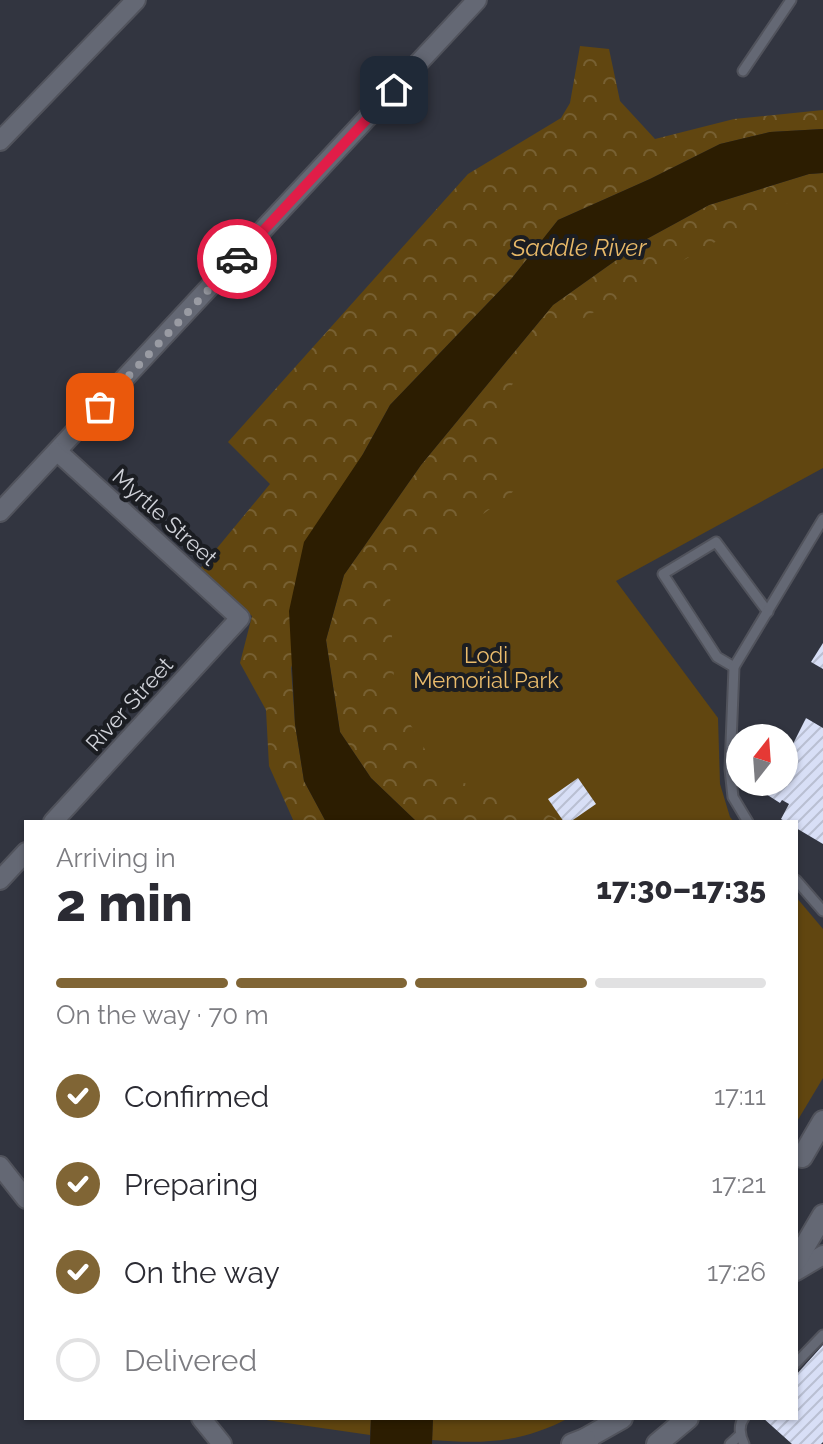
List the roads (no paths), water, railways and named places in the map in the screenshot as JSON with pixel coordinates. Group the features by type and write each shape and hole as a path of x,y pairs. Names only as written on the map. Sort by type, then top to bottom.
{"main road":[{"path":"799,1162 823,1121"},
{"path":"798,1258 823,1215"},
{"path":"582,1442 619,1420"},
{"path":"657,1444 686,1420"}],"street":[{"path":"0,141 136,0"},
{"path":"0,512 477,0"},
{"name":"Myrtle Street","path":"58,452 240,618"},
{"name":"River Street","path":"55,820 240,618"},
{"path":"0,880 24,854"},
{"path":"0,1166 24,1196"},
{"path":"798,1270 823,1255"},
{"path":"203,1420 222,1444"}],"lane":[{"path":"743,71 791,0"},
{"path":"747,820 733,797 730,769 734,667 823,519"},
{"path":"734,667 717,657 663,574 716,542 768,612"},
{"path":"798,882 823,911"},
{"path":"798,1361 823,1335"},
{"path":"730,1444 742,1439"}],"water":[{"name":"Saddle River","path":"823,129 823,173 809,174 709,205 643,241 553,305 421,465 344,575 326,640 340,732 371,778 415,820 325,820 304,781 295,724 289,611 304,542 363,454 390,405 512,278 558,220 720,144 770,132"},
{"path":"371,1420 433,1420 432,1444 370,1444"}],"park label":[{"name":"Lodi Memorial Park","path":"486,668"}]}
